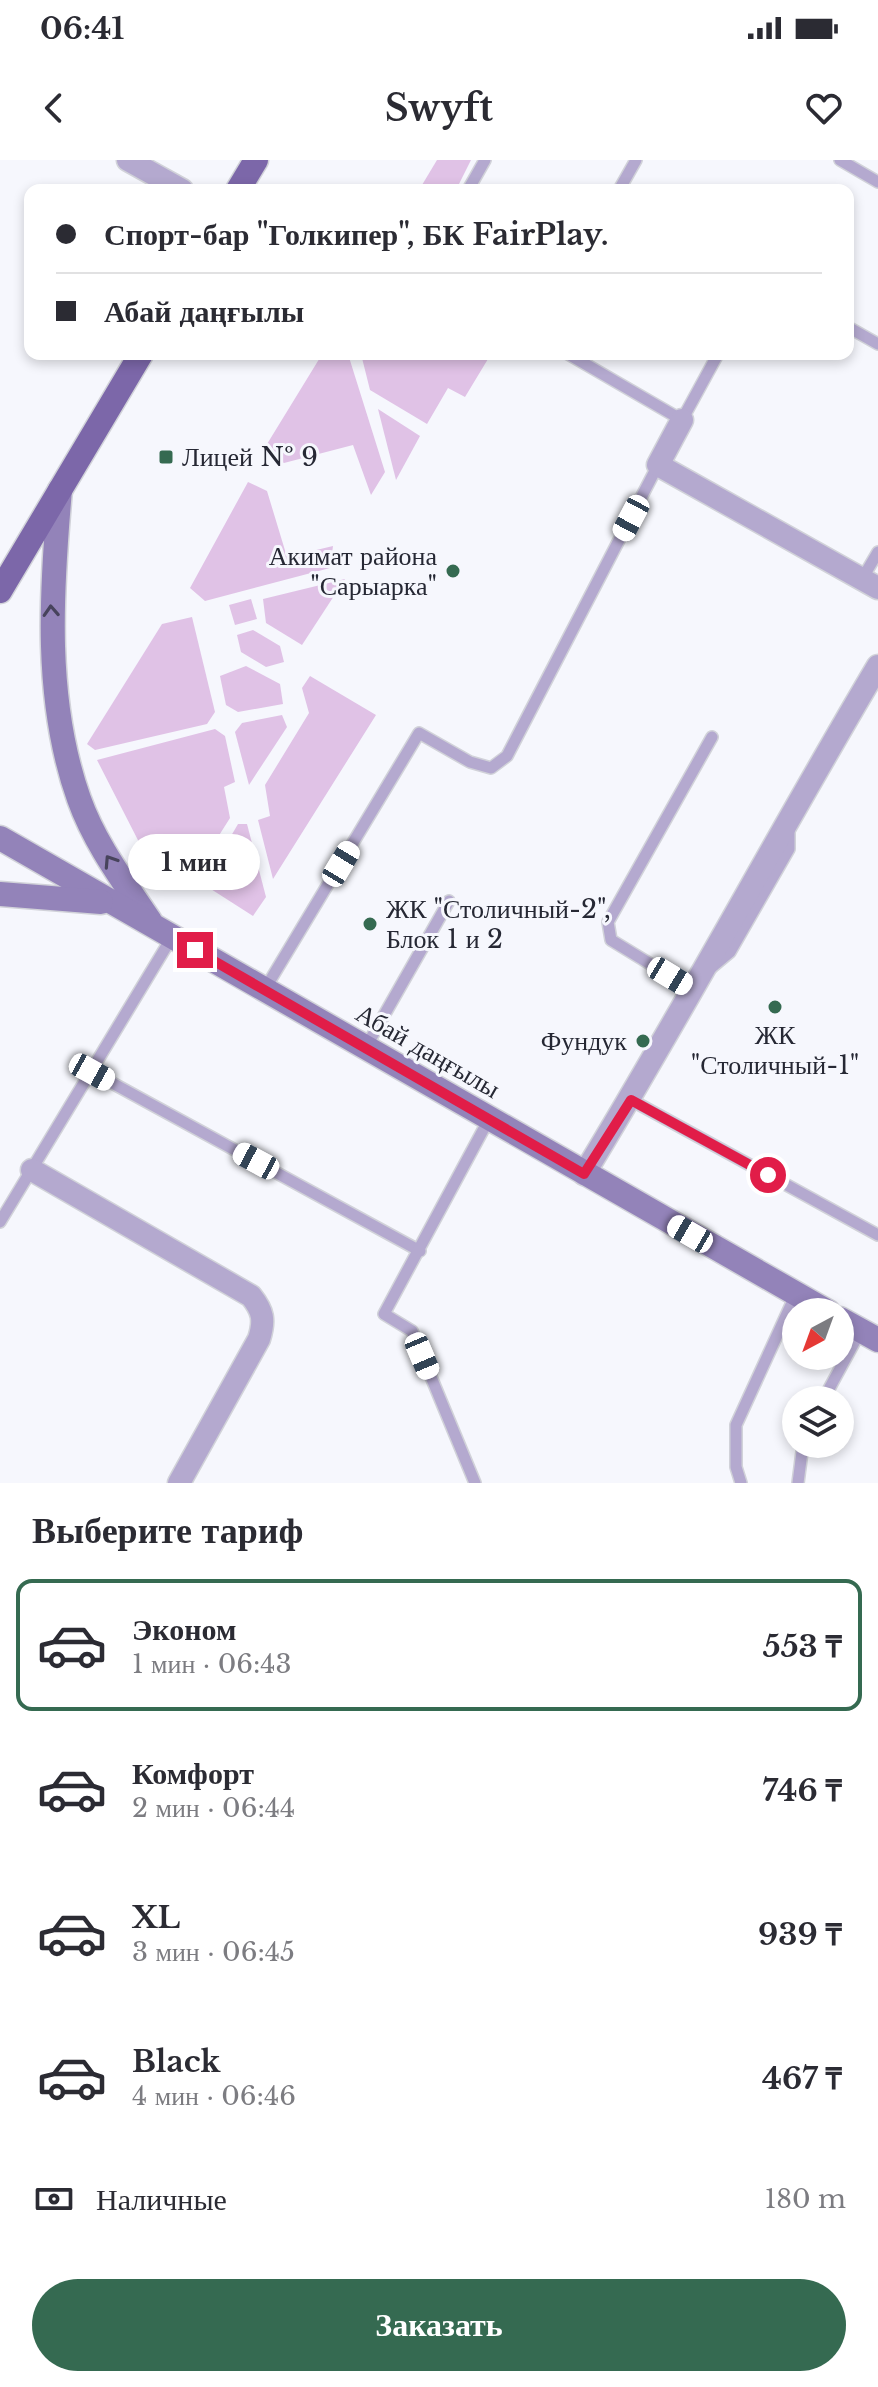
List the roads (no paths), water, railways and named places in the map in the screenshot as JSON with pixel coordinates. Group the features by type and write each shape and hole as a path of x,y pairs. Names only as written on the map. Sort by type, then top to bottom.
{"main road":[{"path":"242,184 256,160"},
{"path":"0,591 6,575 137,360"}],"street":[{"path":"128,160 171,184"},
{"path":"682,420 658,465 870,583"},
{"path":"60,490 50,602 65,749 79,800 99,843 163,931"},
{"path":"584,1174 631,1100 791,812 878,666"},
{"name":"Абай даңғылы","path":"0,838 803,1298"},
{"path":"0,894 77,898 117,905"},
{"path":"32,1170 251,1296 262,1310 264,1323 259,1339 179,1483"}],"lane":[{"path":"471,184 485,160"},
{"path":"622,184 636,160"},
{"path":"840,160 878,182"},
{"path":"854,330 878,344"},
{"path":"578,360 682,420 715,360"},
{"path":"265,990 419,733 470,762 491,768 507,756 658,465"},
{"path":"870,583 878,552"},
{"path":"696,983 611,940 608,922 712,737"},
{"path":"365,1047 449,901"},
{"path":"0,1222 92,1072 163,931"},
{"path":"92,1072 420,1251"},
{"path":"631,1100 878,1235"},
{"path":"475,1483 412,1331 384,1314 489,1118"},
{"path":"741,1483 736,1467 736,1425 796,1294"},
{"path":"830,1386 860,1330"},
{"path":"798,1483 801,1458"}],"place":[{"name":"Лицей № 9","path":"166,457"},
{"name":"Акимат района \"Сарыарка\"","path":"453,571"},
{"name":"ЖК \"Столичный-2\", Блок 1 и 2","path":"370,924"},
{"name":"ЖК \"Столичный-1\"","path":"775,1007"},
{"name":"Фундук","path":"643,1041"}]}
